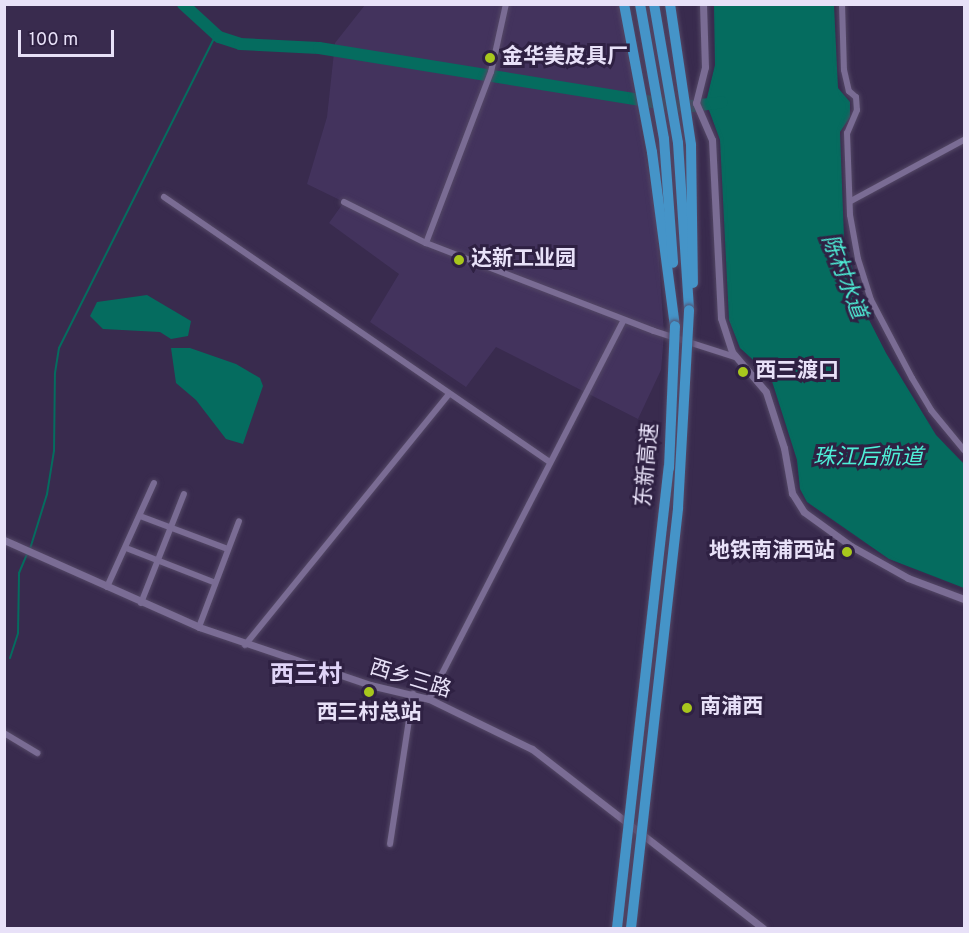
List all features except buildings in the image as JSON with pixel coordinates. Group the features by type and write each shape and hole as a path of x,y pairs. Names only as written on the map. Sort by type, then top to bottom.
{"highway":[{"path":"624,4 657,184 675,326"},
{"name":"东新高速","path":"617,928 666,492 675,326 664,140 640,4"},
{"name":"东新高速","path":"631,928 678,508 689,310 678,143 654,4"},
{"path":"670,4 675,28 695,195 695,269 689,310"}],"street":[{"path":"426,243 485,91 506,4"},
{"path":"704,4 705,67 696,103 712,140 721,318 735,357 766,392 784,448 792,493 804,512 883,565 964,599"},
{"path":"842,4 844,70 849,91 856,97 857,110 847,133 850,215 858,259 871,300 931,410 964,450"},
{"path":"851,201 964,140"},
{"path":"164,197 448,395 550,462"},
{"path":"344,202 426,243 624,320 735,357"},
{"path":"429,699 624,320"},
{"path":"245,645 448,395"},
{"path":"107,587 154,483"},
{"path":"141,603 184,494"},
{"path":"140,516 228,549"},
{"path":"198,627 213,582 239,521"},
{"name":"西乡三路","path":"4,540 198,627 245,645 370,685 429,699 532,749 763,928"},
{"path":"126,548 213,582"},
{"path":"390,844 413,694"},
{"path":"4,733 37,753"}],"shaded area":[{"path":"365,5 619,5 656,216 664,334 661,370 638,419 496,347 466,387 370,322 399,274 329,223 344,202 307,184 327,117 335,43"}],"water":[{"name":"珠江后航道","path":"714,5 834,5 838,88 850,102 850,117 840,132 844,238 864,310 886,353 936,435 964,464 964,588 889,559 807,502 800,489 797,460 770,375 740,348 729,320 720,140 706,102 715,65"},
{"path":"147,295 191,321 188,336 171,339 160,332 103,329 90,316 97,302"},
{"path":"171,348 190,348 236,364 260,378 263,386 243,444 226,439 196,400 176,383"}],"waterway":[{"path":"183,4 219,37 240,44 319,48 684,107 722,102"},
{"path":"30,549 47,494 54,451 55,373 59,348 216,35"},
{"path":"10,658 18,633 19,573 27,554"}],"place":[{"name":"金华美皮具厂","path":"490,58"},
{"name":"达新工业园","path":"459,260"},
{"name":"西三渡口","path":"743,372"},
{"name":"地铁南浦西站","path":"847,552"},
{"name":"西三村总站","path":"369,692"},
{"name":"南浦西","path":"687,708"}],"district":[{"name":"西三村","path":"306,677"}],"water label":[{"name":"陈村水道","path":"843,277"}]}
